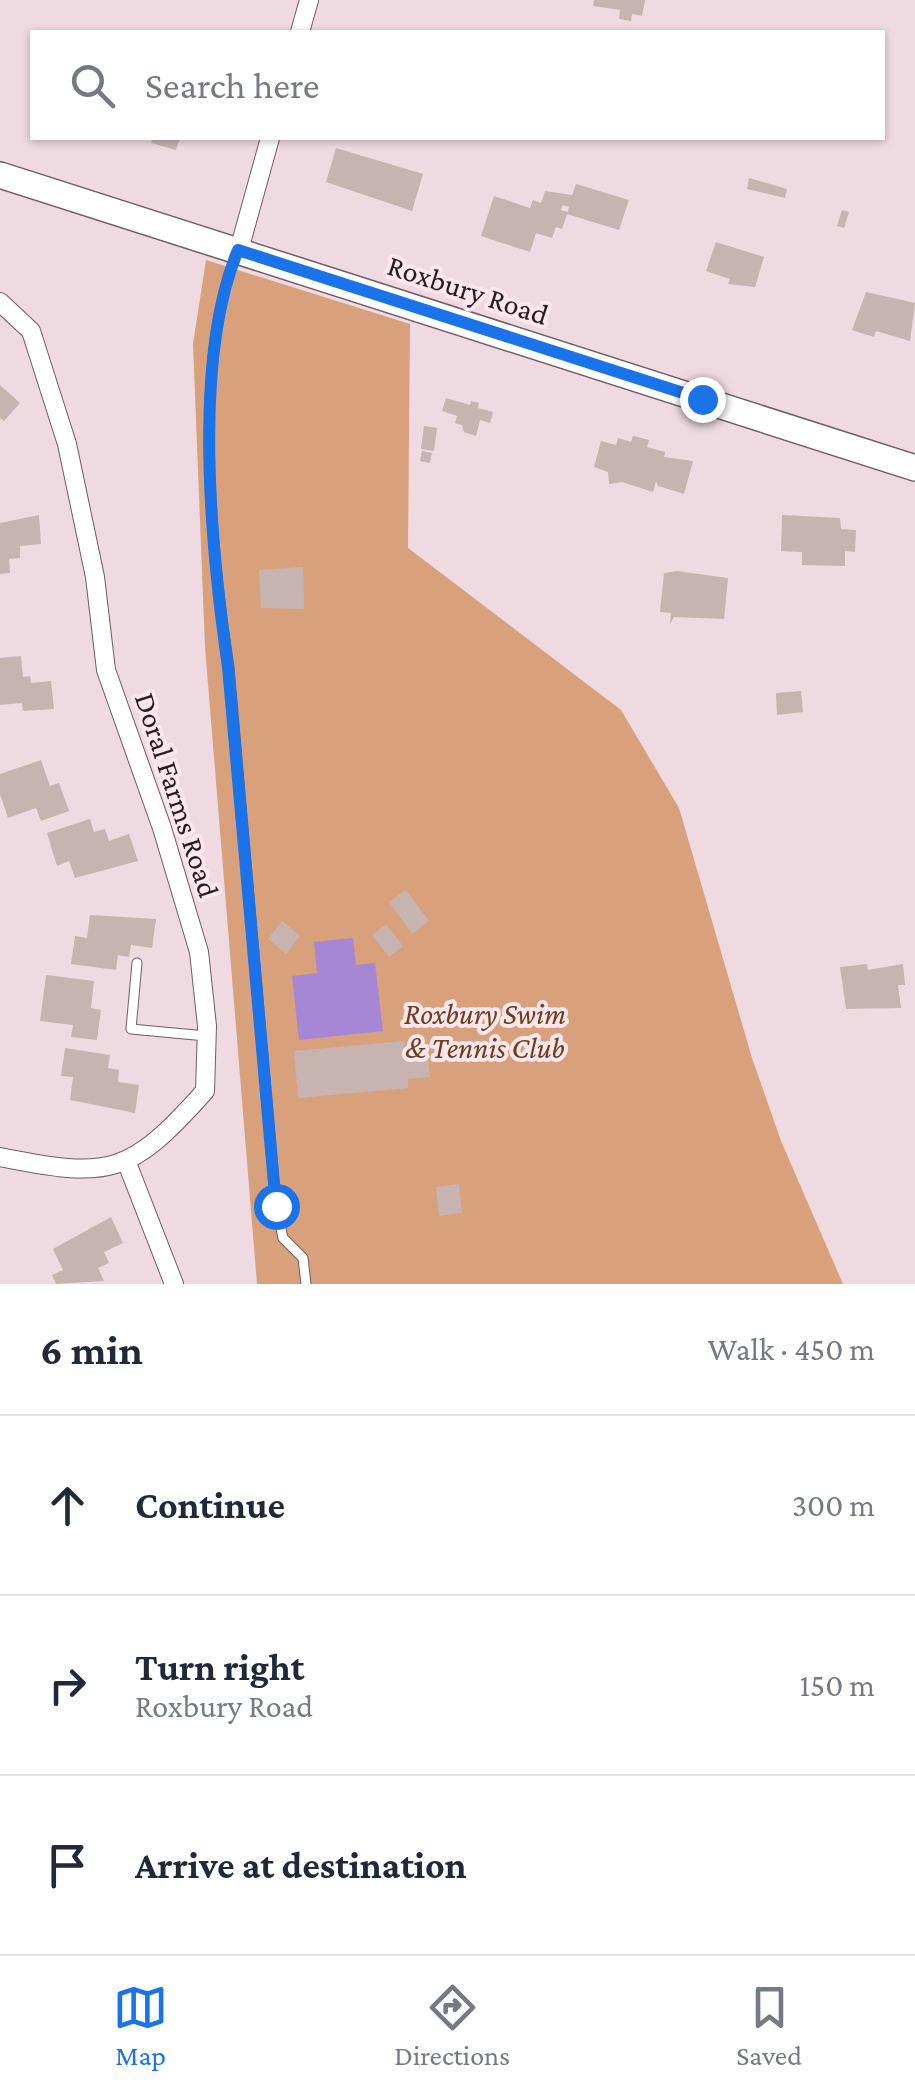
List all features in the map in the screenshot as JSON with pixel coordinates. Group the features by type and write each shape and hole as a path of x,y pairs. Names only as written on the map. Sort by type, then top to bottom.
{"street":[{"path":"301,30 310,0"},
{"path":"238,250 269,140"},
{"name":"Roxbury Road","path":"0,175 915,468"},
{"name":"Doral Farms Road","path":"0,302 31,331 67,444 95,577 106,670 162,828 199,952 206,1036 205,1091 175,1125 126,1163 74,1172 0,1156"},
{"path":"126,1163 174,1284"}],"lane":[{"path":"238,250 224,286 214,335 211,401 217,590 230,687 276,1206 282,1238 303,1258 306,1284"},
{"path":"137,962 131,1029 206,1036"}],"green space":[{"name":"Roxbury Swim & Tennis Club","path":"206,260 410,324 408,548 621,710 679,808 752,1058 781,1141 843,1284 257,1284 205,647 193,344"}],"shaded area":[{"path":"353,938 356,965 375,963 383,1031 299,1040 292,976 317,973 314,942"}],"building":[{"path":"594,0 645,0 642,16 632,14 631,21 619,19 620,10 593,6"},
{"path":"152,140 179,140 176,150 151,143"},
{"path":"336,148 423,174 412,211 326,182"},
{"path":"749,178 787,189 785,198 747,189"},
{"path":"576,184 629,200 619,230 567,214 562,229 556,227 552,238 536,233 530,252 481,236 494,196 530,208 533,200 541,203 545,191 572,195"},
{"path":"842,210 849,212 844,228 837,226"},
{"path":"716,242 764,257 755,287 728,284 730,279 706,271"},
{"path":"866,292 915,303 910,341 876,331 874,337 852,330"},
{"path":"0,385 20,403 4,421 0,418"},
{"path":"446,398 470,405 471,401 479,403 478,408 493,412 490,423 480,420 476,436 464,432 462,425 455,423 457,416 442,411"},
{"path":"424,426 437,428 434,451 421,449"},
{"path":"633,436 649,440 647,447 665,452 664,457 693,461 684,494 658,486 656,481 653,492 622,482 609,484 608,472 594,467 601,441 616,445 618,438 631,442"},
{"path":"422,451 432,453 430,463 420,461"},
{"path":"39,515 41,544 20,546 20,558 9,559 10,573 0,574 0,523"},
{"path":"782,515 840,518 841,529 856,530 855,552 845,551 845,566 802,565 802,552 781,551"},
{"path":"303,567 304,609 261,608 259,570"},
{"path":"677,571 728,578 724,619 674,617 670,624 671,613 660,612 664,573"},
{"path":"21,656 23,677 30,676 31,683 51,681 54,709 23,711 22,703 0,705 0,658"},
{"path":"801,691 803,712 777,715 776,693"},
{"path":"41,760 50,786 59,783 69,811 41,821 36,808 8,818 0,794 0,774"},
{"path":"90,819 94,832 105,829 109,841 129,834 138,861 75,878 69,861 57,866 47,833"},
{"path":"406,890 429,921 412,934 389,902"},
{"path":"90,915 156,919 152,948 131,945 129,957 118,955 116,970 71,964 75,936 87,938"},
{"path":"282,921 300,936 286,954 268,939"},
{"path":"386,924 403,946 389,957 372,935"},
{"path":"867,964 868,970 903,964 905,985 898,985 901,1008 846,1009 840,967"},
{"path":"46,975 94,981 91,1008 101,1010 97,1040 71,1037 73,1025 40,1021"},
{"path":"404,1041 405,1053 427,1050 430,1077 408,1079 408,1088 298,1098 294,1051"},
{"path":"65,1048 110,1055 108,1068 119,1070 118,1082 139,1085 135,1113 70,1100 73,1077 61,1076"},
{"path":"459,1184 462,1213 439,1216 436,1187"},
{"path":"111,1217 123,1243 104,1252 109,1263 98,1268 104,1281 56,1284 52,1275 63,1270 53,1249"}],"route":[{"path":"276,1206 255,945 217,590 211,401 214,335 224,286 238,250 702,399"}]}
